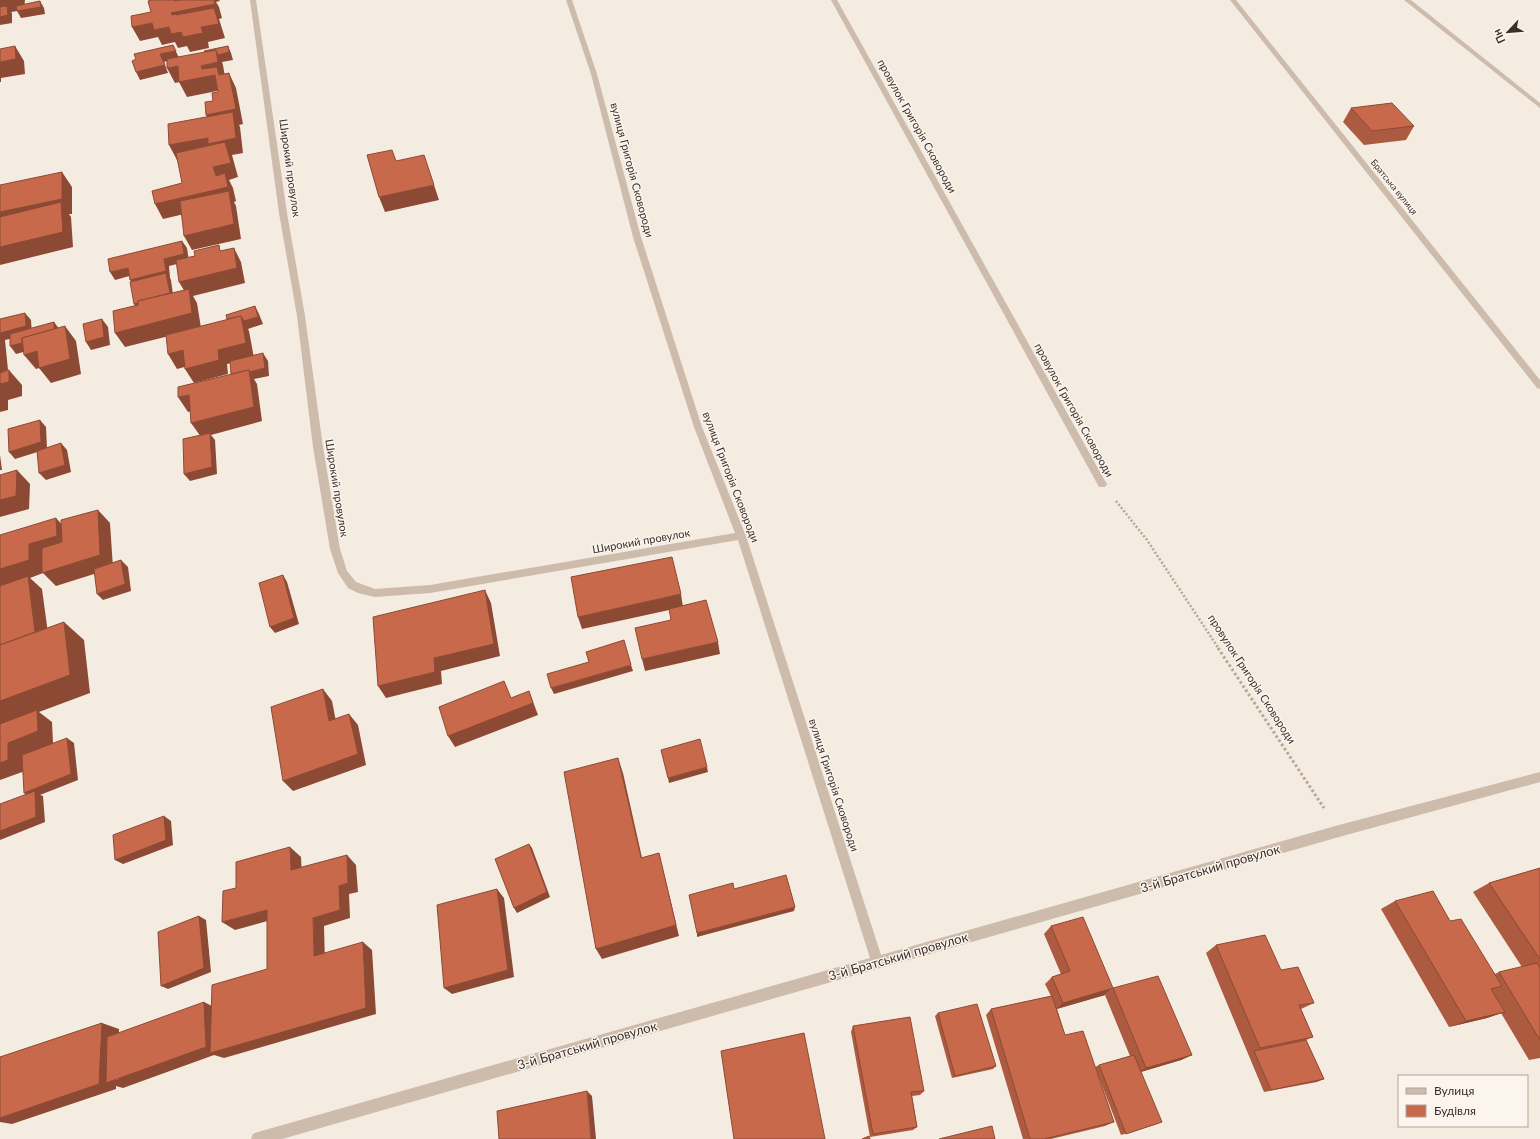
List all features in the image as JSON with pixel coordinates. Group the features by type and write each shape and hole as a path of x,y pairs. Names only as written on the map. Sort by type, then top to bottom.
{"street":[{"name":"Широкий провулок","path":"253,0 283,213 301,316 318,446 335,549 343,573 352,585 362,590 375,593 430,589 741,536"},
{"name":"вулиця Григорія Сковороди","path":"569,0 594,74 637,237 696,420 741,536 878,961"},
{"name":"провулок Григорія Сковороди","path":"834,0 1102,484"},
{"name":"Братська вулиця","path":"1233,0 1540,386"},
{"path":"1407,0 1540,106"},
{"name":"3-й Братський провулок","path":"258,1139 878,961 1339,831 1540,777"}],"path":[{"name":"провулок Григорія Сковороди","path":"1102,484 1147,540 1339,831"}],"building":[{"path":"214,0 215,4 171,13 172,15 176,15 214,8 219,24 201,27 203,33 183,37 181,32 171,34 169,27 154,30 152,23 132,27 131,16 151,12 148,1"},
{"path":"40,1 41,7 17,11 16,6"},
{"path":"7,6 8,15 0,17 0,7"},
{"path":"173,45 176,51 160,54 165,65 136,72 132,61 136,59 134,54"},
{"path":"15,46 16,59 0,62 0,49"},
{"path":"228,46 229,52 218,55 216,50 204,51"},
{"path":"216,50 218,62 201,66 202,69 217,67 219,75 229,73 236,109 206,115 205,102 213,101 212,93 218,92 215,75 179,82 178,66 167,68 167,59"},
{"path":"1392,103 1414,126 1372,131 1351,108"},
{"path":"233,112 236,138 208,144 208,138 169,145 168,124"},
{"path":"225,142 231,163 213,167 216,176 225,173 228,187 155,204 152,191 182,183 176,153"},
{"path":"392,150 396,161 424,155 434,185 379,197 367,155"},
{"path":"62,172 62,199 0,212 0,185"},
{"path":"229,191 234,224 184,236 180,201"},
{"path":"61,202 63,232 0,247 0,217"},
{"path":"182,241 184,254 164,259 166,271 130,280 128,268 110,272 108,259"},
{"path":"219,245 220,251 234,248 237,268 179,282 176,260 195,256 194,251"},
{"path":"166,273 170,293 138,301 138,303 134,304 130,282"},
{"path":"189,289 192,313 115,333 113,311 138,305 138,301"},
{"path":"255,306 258,317 244,321 241,316 227,319 226,315"},
{"path":"25,313 26,326 0,333 0,319"},
{"path":"241,316 246,343 218,350 219,360 185,369 183,350 168,354 166,335"},
{"path":"102,319 104,337 86,342 83,324"},
{"path":"54,322 54,329 22,338 22,343 10,346 10,334"},
{"path":"65,326 70,359 39,368 37,351 24,355 22,338"},
{"path":"263,353 265,368 250,372 249,370 231,374 230,361"},
{"path":"9,370 9,382 0,384 0,373"},
{"path":"249,370 254,407 191,423 189,395 178,397 178,387"},
{"path":"40,420 41,442 9,452 8,429"},
{"path":"210,433 212,467 184,474 183,439"},
{"path":"61,443 65,465 39,473 37,451"},
{"path":"17,470 16,496 0,500 0,475"},
{"path":"98,510 100,555 42,573 42,548 62,542 61,520"},
{"path":"56,518 57,536 29,544 29,560 0,569 0,535"},
{"path":"672,557 681,594 578,617 571,577"},
{"path":"121,560 125,584 97,594 94,569"},
{"path":"283,575 294,618 270,627 259,583"},
{"path":"28,576 35,632 0,645 0,586"},
{"path":"485,590 494,644 434,658 435,672 378,686 373,617"},
{"path":"706,600 718,642 642,659 635,628 671,620 669,609"},
{"path":"64,622 70,675 0,701 0,645"},
{"path":"624,640 631,665 551,688 547,674 589,662 586,652"},
{"path":"504,681 511,698 529,691 533,703 448,736 439,707"},
{"path":"323,689 329,721 349,714 358,754 283,781 271,707"},
{"path":"37,710 38,731 8,743 8,760 0,763 0,724"},
{"path":"67,738 71,774 24,793 22,755"},
{"path":"700,739 707,767 668,778 661,750"},
{"path":"618,758 641,858 659,853 676,925 596,949 564,772"},
{"path":"35,791 36,817 0,831 0,804"},
{"path":"164,816 166,840 115,860 113,835"},
{"path":"529,844 547,892 514,908 495,859"},
{"path":"290,847 291,870 347,855 348,883 339,886 340,910 313,918 314,956 363,942 366,1008 210,1053 212,985 267,969 267,910 222,922 223,891 236,888 236,862"},
{"path":"1540,868 1540,959 1489,883"},
{"path":"786,875 795,907 697,933 689,895 733,883 734,889"},
{"path":"497,889 508,970 444,988 437,905"},
{"path":"1433,891 1450,921 1461,919 1502,986 1491,989 1505,1012 1466,1021 1395,901"},
{"path":"199,916 204,968 161,986 158,932"},
{"path":"1083,917 1113,988 1063,1003 1052,977 1070,971 1051,926"},
{"path":"1265,935 1281,970 1298,967 1314,1003 1299,1005 1313,1037 1260,1048 1216,945"},
{"path":"1537,963 1540,968 1540,1040 1499,972"},
{"path":"1158,976 1192,1055 1146,1068 1113,988"},
{"path":"1052,996 1065,1035 1083,1031 1114,1122 1044,1139 1030,1139 991,1009"},
{"path":"204,1002 206,1047 106,1083 107,1037"},
{"path":"977,1004 996,1066 955,1076 938,1013"},
{"path":"910,1017 924,1091 911,1092 917,1127 873,1134 853,1026"},
{"path":"102,1023 99,1084 0,1118 0,1057"},
{"path":"804,1033 825,1139 734,1139 721,1051"},
{"path":"1306,1040 1324,1079 1271,1090 1254,1051"},
{"path":"1134,1055 1162,1122 1126,1134 1099,1065"},
{"path":"587,1091 591,1139 499,1139 497,1111"},
{"path":"992,1126 995,1139 939,1139"},
{"path":"869,1136 870,1139 862,1139"}]}
